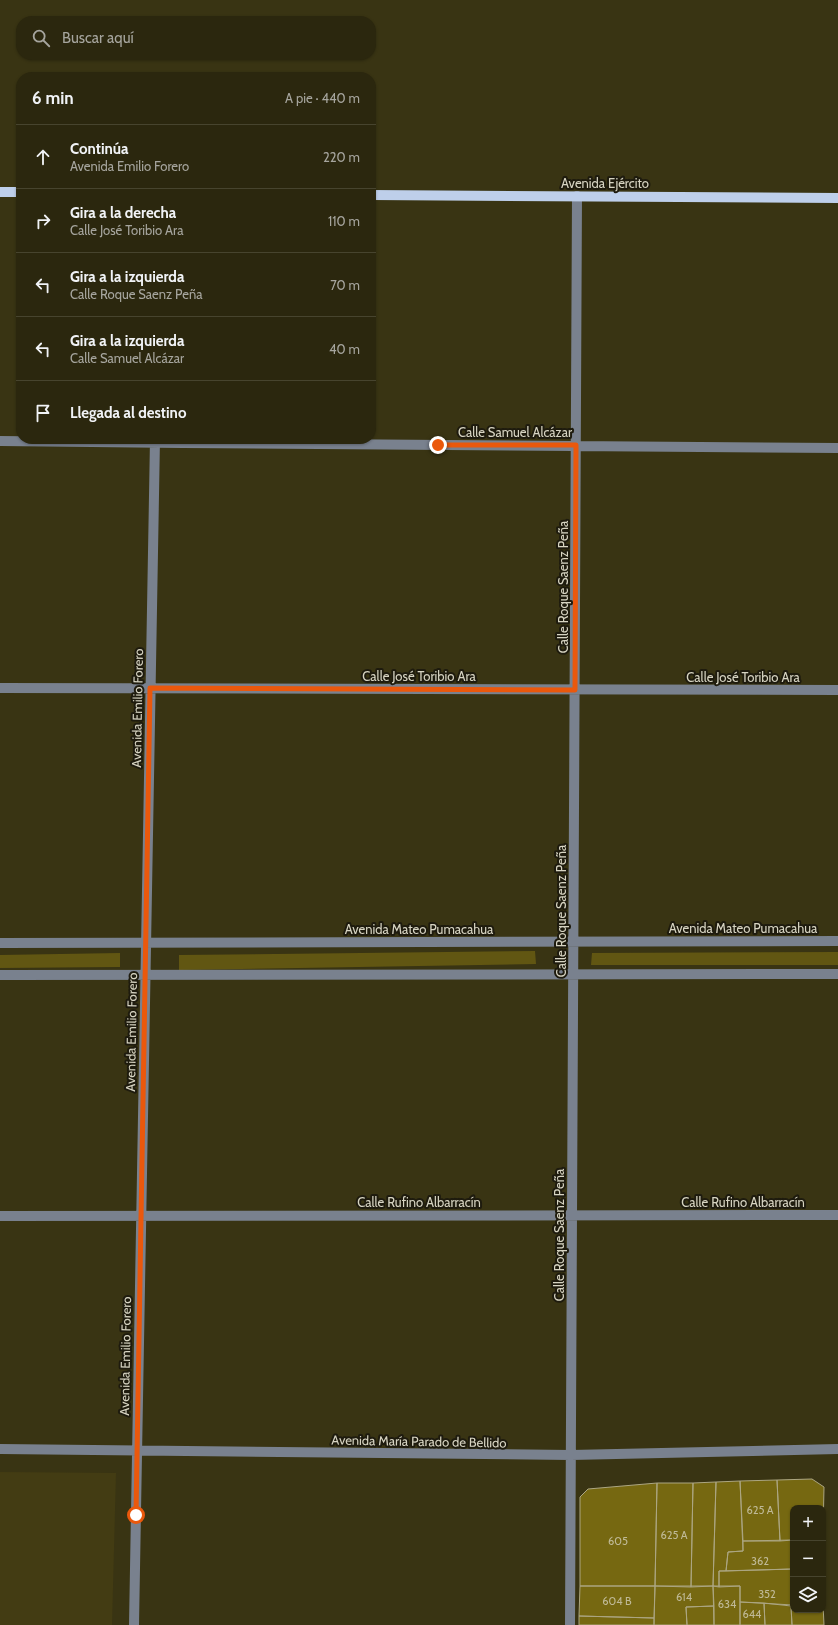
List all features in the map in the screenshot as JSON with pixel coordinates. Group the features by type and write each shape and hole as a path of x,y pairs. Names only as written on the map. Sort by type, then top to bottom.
{"main road":[{"path":"0,192 16,192"},
{"name":"Avenida Ejército","path":"376,195 838,198"}],"street":[{"name":"Calle Roque Saenz Peña","path":"570,1625 577,196"},
{"name":"Calle Samuel Alcázar","path":"0,441 16,441"},
{"name":"Calle Samuel Alcázar","path":"376,443 838,448"},
{"name":"Avenida Emilio Forero","path":"134,1625 155,444"},
{"name":"Calle José Toribio Ara","path":"0,688 838,690"},
{"name":"Avenida Mateo Pumacahua","path":"0,943 838,941"},
{"path":"0,975 838,974"},
{"name":"Calle Rufino Albarracín","path":"0,1216 838,1215"},
{"name":"Avenida María Parado de Bellido","path":"0,1450 571,1455 838,1449"}],"shaded area":[{"path":"535,951 536,964 179,970 179,955"},
{"path":"838,952 838,965 591,965 592,953"},
{"path":"120,953 120,967 0,968 0,955"},
{"path":"0,1472 116,1473 112,1625 0,1625"}],"building":[{"path":"812,1479 824,1487 824,1505 790,1505 790,1540 780,1541 777,1480"},
{"path":"777,1480 780,1541 743,1541 740,1481"},
{"path":"740,1481 743,1551 728,1552 726,1571 719,1571 719,1587 713,1586 716,1482"},
{"path":"716,1482 713,1586 691,1587 693,1483"},
{"path":"657,1483 693,1483 691,1587 655,1586"},
{"path":"657,1483 655,1586 580,1586 580,1497 588,1489"},
{"path":"790,1540 790,1569 726,1571 728,1552 743,1551 743,1541"},
{"path":"790,1569 790,1605 740,1602 740,1586 719,1587 719,1571"},
{"path":"580,1586 655,1586 654,1618 579,1616"},
{"path":"655,1586 713,1586 714,1606 686,1607 687,1625 654,1625"},
{"path":"713,1586 740,1586 740,1625 714,1625"},
{"path":"740,1602 764,1603 765,1625 740,1625"},
{"path":"764,1603 790,1606 792,1625 765,1625"},
{"path":"714,1606 714,1625 687,1625 686,1607"},
{"path":"791,1613 823,1613 824,1625 792,1625"},
{"path":"579,1616 654,1618 654,1625 579,1625"}],"route":[{"path":"136,1515 150,688 575,690 576,445 438,445"}]}
